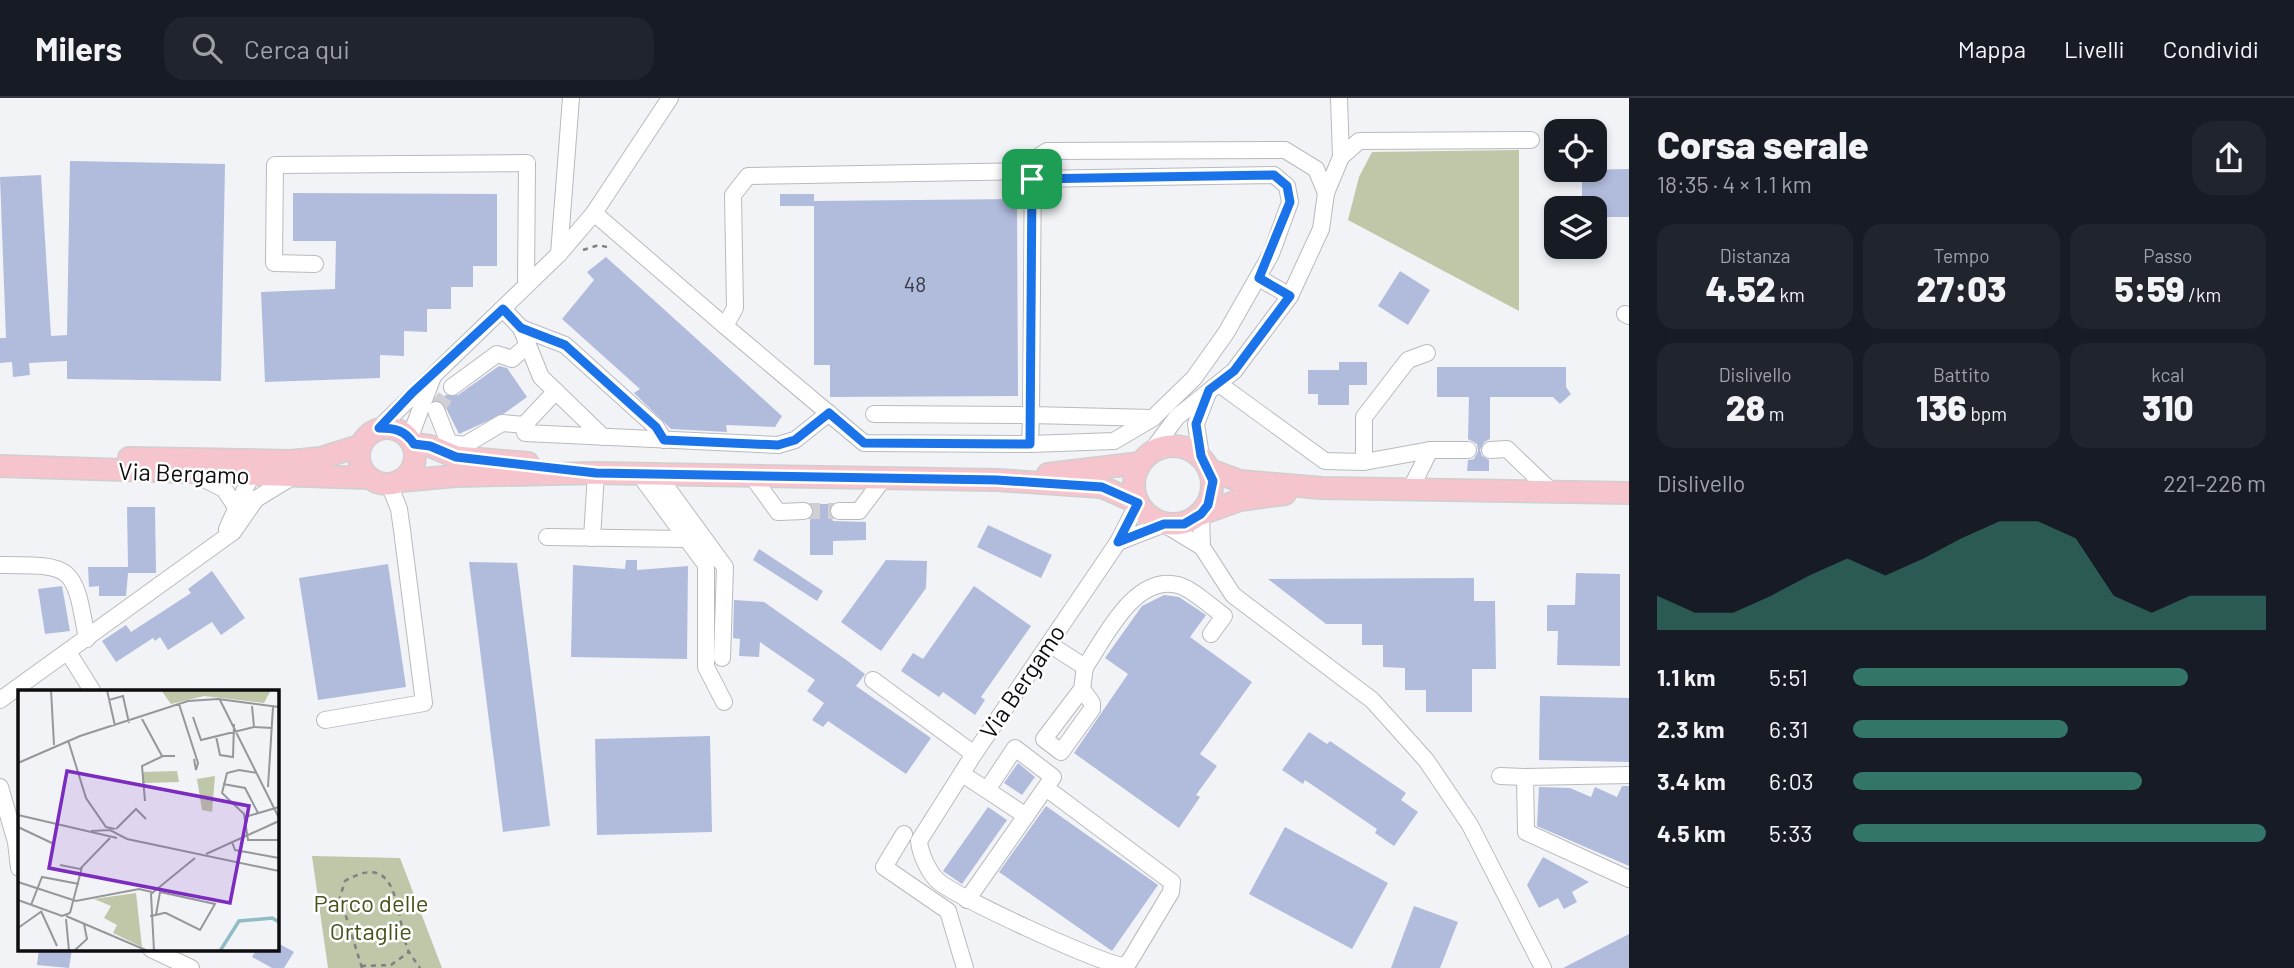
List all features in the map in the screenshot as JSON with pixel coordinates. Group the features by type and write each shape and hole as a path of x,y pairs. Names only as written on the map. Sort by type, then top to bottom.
{"main road":[{"path":"379,428 393,428 412,440 414,463 410,473 386,481 362,468 359,446 369,432 379,428"},
{"name":"Via Bergamo","path":"412,440 456,457 596,473"},
{"name":"Via Bergamo","path":"0,466 251,476 291,469 359,446"},
{"path":"1322,488 1240,500 1201,514 1184,524 1164,524 1148,517 1133,490 1134,476 1145,458 1167,446 1185,447 1205,463 1241,481 1322,488 1629,493"},
{"name":"Via Bergamo","path":"0,466 100,457 291,469 386,481 455,476 596,473 997,480 1102,487 1138,503"},
{"name":"Via Bergamo","path":"997,480 1145,458"},
{"path":"1201,514 1213,493 1205,463"}],"street":[{"path":"559,254 571,98"},
{"path":"379,428 559,254 594,213 670,98"},
{"path":"1145,458 1177,417 1214,387 1259,342 1290,296 1321,229 1326,193 1341,157 1339,98"},
{"path":"1341,157 1359,141 1531,140"},
{"path":"1030,444 1033,160 1047,151 1285,150 1316,169 1326,193"},
{"path":"315,264 274,263 275,165 527,163 526,286"},
{"path":"594,213 724,326 864,443 1030,444 1114,441 1153,418 1194,378 1259,278 1290,202 1287,186 1274,175 748,176 733,195 735,308 724,326"},
{"path":"1259,278 1290,296"},
{"path":"503,309 521,328 541,377 603,437"},
{"path":"521,328 565,345 656,427 664,440"},
{"path":"452,387 497,354 512,359 528,345"},
{"path":"1364,462 1364,416 1408,359 1427,353"},
{"path":"412,440 435,374"},
{"path":"1214,387 1325,461 1364,462 1430,450 1468,450"},
{"path":"1205,463 1196,424 1214,387"},
{"path":"524,425 556,391"},
{"path":"436,410 449,443 465,445 502,423 524,425"},
{"path":"524,425 525,433 778,445 795,440 829,413"},
{"path":"874,415 1153,418"},
{"path":"1490,450 1507,449 1552,492"},
{"path":"1410,490 1430,450"},
{"path":"0,700 233,533 256,499 291,469"},
{"path":"592,538 596,473"},
{"path":"194,474 224,489 236,507"},
{"path":"648,474 706,565 706,667 724,702"},
{"path":"648,474 725,567 722,658"},
{"path":"220,542 251,476"},
{"path":"752,476 778,512 804,511"},
{"path":"839,511 859,511 884,478"},
{"path":"325,720 424,703 402,530 398,509 386,481"},
{"name":"Via Bergamo","path":"873,680 974,754 1118,542 1138,503"},
{"path":"1201,514 1202,547"},
{"path":"1118,542 1164,524 1202,547 1233,595 1372,700 1426,760 1470,825 1543,968"},
{"path":"547,537 687,539"},
{"path":"0,565 47,565 64,570 72,577 87,639"},
{"path":"1082,689 1085,667 1127,608 1142,591 1155,585 1181,585 1224,616 1211,634"},
{"path":"1049,644 1085,667"},
{"path":"68,652 92,690"},
{"path":"967,900 1053,777 1016,748 987,790"},
{"path":"974,754 919,841 920,850 936,880 967,900 1115,965 1123,966 1129,962 1171,892 1172,882 1046,788"},
{"path":"962,774 1026,816"},
{"path":"1500,776 1629,775"},
{"path":"1525,776 1526,832 1629,879"},
{"path":"0,787 16,842 18,866 0,870"},
{"path":"904,834 884,867 948,911 965,968"},
{"path":"153,950 191,968"}],"path":[{"path":"576,252 599,245 614,249"},
{"path":"409,952 391,965 362,967 340,897 345,881 360,873 378,873 391,883 409,952 420,968"}],"green space":[{"path":"1519,150 1519,311 1348,220 1359,177 1372,152"},
{"name":"Parco delle Ortaglie","path":"312,856 400,858 442,968 328,968"}],"building":[{"path":"70,161 225,164 221,381 67,379 67,361 29,363 30,375 13,377 12,362 0,363 0,338 6,338 0,177 41,175 51,336 67,335"},
{"path":"1607,169 1629,169 1629,217 1607,217 1607,196 1582,196 1582,182 1607,182"},
{"path":"293,193 497,194 497,266 473,266 473,287 451,287 451,309 427,309 427,332 404,331 404,356 380,355 380,378 265,382 261,292 335,289 336,241 293,241"},
{"path":"780,194 814,194 814,201 1017,199 1018,396 830,397 830,365 814,365 814,206 780,206"},
{"path":"606,257 782,416 775,427 726,425 727,432 671,429 634,393 640,389 562,319 594,280 587,272"},
{"path":"1400,271 1430,290 1408,325 1378,306"},
{"path":"1339,362 1367,362 1367,385 1349,385 1349,405 1318,405 1318,394 1308,394 1308,370 1339,370"},
{"path":"499,366 507,368 527,397 505,413 459,434 445,406 439,400 446,395 458,395"},
{"path":"1437,367 1566,367 1566,387 1571,394 1560,404 1553,397 1490,397 1490,439 1484,442 1480,450 1482,456 1489,460 1489,471 1467,471 1468,460 1474,459 1478,451 1477,444 1468,439 1469,397 1437,397"},
{"path":"812,504 831,504 829,512 833,521 866,522 866,540 833,541 833,555 810,555 810,520 814,511"},
{"path":"127,507 155,507 156,573 128,573 126,596 99,596 99,586 89,587 88,567 128,567"},
{"path":"988,525 1052,555 1041,578 977,547"},
{"path":"759,549 823,591 817,601 753,560"},
{"path":"626,560 637,560 637,570 688,566 687,659 571,657 573,565 625,569"},
{"path":"886,560 927,561 926,588 881,651 841,622"},
{"path":"469,562 517,563 550,826 503,832"},
{"path":"388,564 406,687 318,700 299,578"},
{"path":"212,571 245,618 221,635 212,622 168,650 160,637 155,641 153,638 116,662 102,641 126,625 131,632 191,593 188,589"},
{"path":"1576,573 1620,574 1620,666 1557,665 1558,631 1547,631 1547,605 1575,605"},
{"path":"1474,578 1474,601 1495,601 1496,669 1472,669 1472,712 1426,712 1426,690 1405,690 1405,668 1383,667 1383,645 1362,645 1362,624 1326,624 1268,579"},
{"path":"62,586 70,631 45,634 38,589"},
{"path":"974,586 1031,626 981,697 985,700 975,715 943,692 939,697 901,671 913,653 923,659"},
{"path":"1164,595 1179,597 1206,615 1190,637 1252,682 1200,754 1217,766 1196,795 1200,797 1179,828 1074,753 1128,674 1105,658 1142,606"},
{"path":"734,600 764,602 865,674 856,686 931,738 906,774 828,721 823,727 812,720 824,703 807,691 815,680 760,642 759,657 739,656 740,639 733,638"},
{"path":"1540,696 1629,698 1629,762 1539,760"},
{"path":"1309,732 1327,744 1330,741 1406,793 1401,800 1418,812 1394,846 1375,833 1377,829 1305,780 1303,784 1282,770"},
{"path":"710,736 712,832 597,835 595,739"},
{"path":"1018,763 1035,777 1022,795 1004,783"},
{"path":"1622,786 1629,786 1629,866 1537,826 1539,787 1570,788 1591,797 1595,787 1617,797"},
{"path":"1046,806 1158,885 1112,951 999,872"},
{"path":"988,807 1007,820 962,884 943,871"},
{"path":"1285,827 1388,883 1352,949 1249,894"},
{"path":"1543,857 1589,882 1572,892 1577,902 1564,909 1558,898 1539,908 1527,885"},
{"path":"1414,906 1458,922 1440,968 1391,968"},
{"path":"1629,934 1629,968 1563,968"},
{"path":"278,943 294,952 284,968 272,968 252,957 256,950 278,950"},
{"path":"39,950 72,950 69,968 37,965"}],"tunnel":[{"path":"436,410 452,387"},
{"path":"804,511 839,511"}],"route":[{"path":"1274,175 1287,186 1290,202 1259,278 1290,296 1259,342 1234,371 1209,390 1196,424 1201,456 1213,481 1213,493 1201,514 1184,524 1164,524 1118,542 1138,503 1102,487 997,480 596,473 456,457 430,446 414,444 404,432 393,428 379,428 412,393 464,348 503,309 521,328 565,345 656,427 664,440 778,445 795,440 829,413 864,443 1030,444 1032,179 1274,175"}]}
